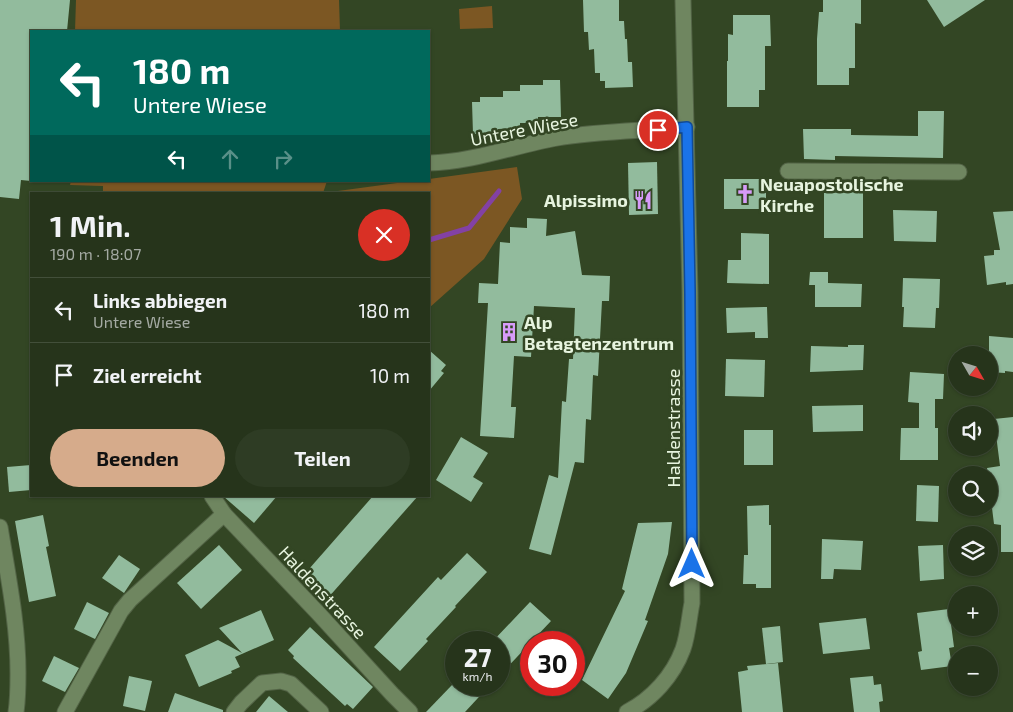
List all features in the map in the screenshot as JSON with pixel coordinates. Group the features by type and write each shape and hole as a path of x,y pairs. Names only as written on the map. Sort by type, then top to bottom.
{"street":[{"name":"Haldenstrasse","path":"627,712 637,707 658,690 670,674 683,649 692,603 690,302 683,0"},
{"name":"Untere Wiese","path":"430,163 451,163 488,156 557,138 687,127"},
{"path":"788,172 959,172"},
{"name":"Haldenstrasse","path":"213,497 224,514 410,712"},
{"path":"65,712 120,611 224,514"},
{"path":"0,527 15,621 18,654 18,701 16,712"},
{"path":"234,712 240,703 262,683 281,681 291,684 321,712"}],"shaded area":[{"path":"76,0 339,0 340,30 75,30"},
{"path":"492,6 493,28 460,29 459,9"},
{"path":"517,167 522,199 484,259 430,307 430,192 330,192 405,182 430,182 430,179"},
{"path":"71,182 327,182 323,192 103,192 103,186 70,185"}],"building":[{"path":"0,0 70,0 67,30 30,30 30,181 21,180 19,199 0,197"},
{"path":"583,0 619,0 619,21 624,21 628,62 632,62 633,87 605,88 605,81 600,81 600,73 595,73 594,49 589,50 588,32 584,32"},
{"path":"823,0 861,0 861,24 855,23 855,68 849,68 849,85 817,85 817,39 819,12 823,12"},
{"path":"927,0 985,0 944,27"},
{"path":"733,15 770,15 771,46 765,46 765,90 759,90 759,107 727,107 728,34 733,35"},
{"path":"543,80 560,80 561,117 538,117 538,123 520,123 520,128 498,129 498,133 473,134 472,102 480,102 480,97 503,97 503,91 520,91 520,85 543,85"},
{"path":"918,111 944,111 943,158 835,156 835,160 804,159 803,129 851,129 851,135 918,136"},
{"path":"657,162 658,214 629,215 628,163"},
{"name":"Neuapostolische Kirche","path":"724,179 766,179 766,209 724,209"},
{"path":"863,192 863,238 824,238 824,193"},
{"path":"893,210 937,211 936,242 894,241"},
{"path":"1013,211 1013,284 1006,285 1006,282 987,285 984,256 994,255 994,250 1000,250 993,212"},
{"name":"Alp Betagtenzentrum","path":"527,218 547,219 546,236 575,231 582,275 610,276 609,301 602,301 598,376 593,375 591,420 586,419 584,463 575,462 551,555 529,549 549,475 558,478 562,401 566,402 569,359 573,359 575,308 534,306 531,357 514,356 511,407 516,407 514,438 480,436 488,303 478,303 479,283 498,284 500,242 510,243 510,227 527,228"},
{"path":"741,233 769,234 769,284 727,283 728,260 741,260"},
{"path":"810,272 828,272 828,283 862,284 861,307 815,307 815,285 809,285"},
{"path":"903,278 940,279 939,308 936,308 935,328 903,327"},
{"path":"767,307 768,338 755,338 755,332 727,333 726,308"},
{"path":"989,336 1013,338 1013,372 998,373 998,346 989,346"},
{"path":"848,345 864,345 863,370 810,372 811,346 848,347"},
{"path":"430,351 446,365 441,371 444,373 430,390"},
{"path":"726,359 765,360 764,397 725,396"},
{"path":"910,372 944,374 943,399 935,399 935,428 938,428 938,460 900,460 901,428 919,428 919,403 908,402"},
{"path":"863,405 863,431 813,432 812,406"},
{"path":"1013,417 1013,552 1001,552 1001,525 994,524 993,516 998,516 998,466 1000,466 998,419"},
{"path":"744,430 773,430 773,465 744,465"},
{"path":"461,437 488,453 473,477 483,483 471,502 436,480"},
{"path":"30,465 30,490 9,492 7,467"},
{"path":"917,485 939,486 938,522 916,521"},
{"path":"224,497 276,497 254,523"},
{"path":"372,497 417,497 327,599 302,577"},
{"path":"769,505 769,525 771,525 771,588 756,588 756,584 743,584 744,555 748,555 747,506"},
{"path":"43,515 49,546 46,547 56,596 29,602 15,521"},
{"path":"672,522 668,554 645,620 648,621 626,673 608,699 585,682 585,674 625,591 622,589 638,523"},
{"path":"822,539 863,541 861,570 834,569 833,579 821,579"},
{"path":"219,545 242,570 201,609 177,583"},
{"path":"943,545 944,579 920,581 918,546"},
{"path":"467,553 487,572 426,639 428,641 400,671 374,647 438,577 441,580"},
{"path":"119,555 140,569 124,593 102,578"},
{"path":"87,602 109,613 95,639 74,629"},
{"path":"530,602 551,621 542,631 520,631 520,654 510,664 510,631 502,631"},
{"path":"948,609 948,636 953,636 954,646 948,646 948,667 921,670 918,652 922,651 917,613"},
{"path":"261,610 274,640 235,657 240,667 231,671 232,673 199,687 185,655 218,640 242,653 219,628"},
{"path":"866,618 870,649 823,654 819,623"},
{"path":"780,626 783,662 766,664 762,628"},
{"path":"310,627 373,687 353,709 347,704 345,706 293,658 294,656 288,650"},
{"path":"54,656 79,668 65,692 42,681"},
{"path":"778,663 783,712 742,712 738,672 748,670 747,666"},
{"path":"129,676 152,681 145,711 123,706"},
{"path":"873,676 874,685 881,684 883,701 879,702 880,712 854,712 850,678"},
{"path":"445,692 445,696 480,696 465,712 426,712"},
{"path":"175,693 223,710 223,712 168,712"},
{"path":"269,696 288,712 256,712"}],"waterway":[{"path":"430,240 469,228 499,191"}],"place":[{"name":"Neuapostolische Kirche","path":"745,194"},
{"name":"Alpissimo","path":"643,200"},
{"name":"Alp Betagtenzentrum","path":"509,332"}],"route":[{"path":"658,130 687,127 692,564"}]}
